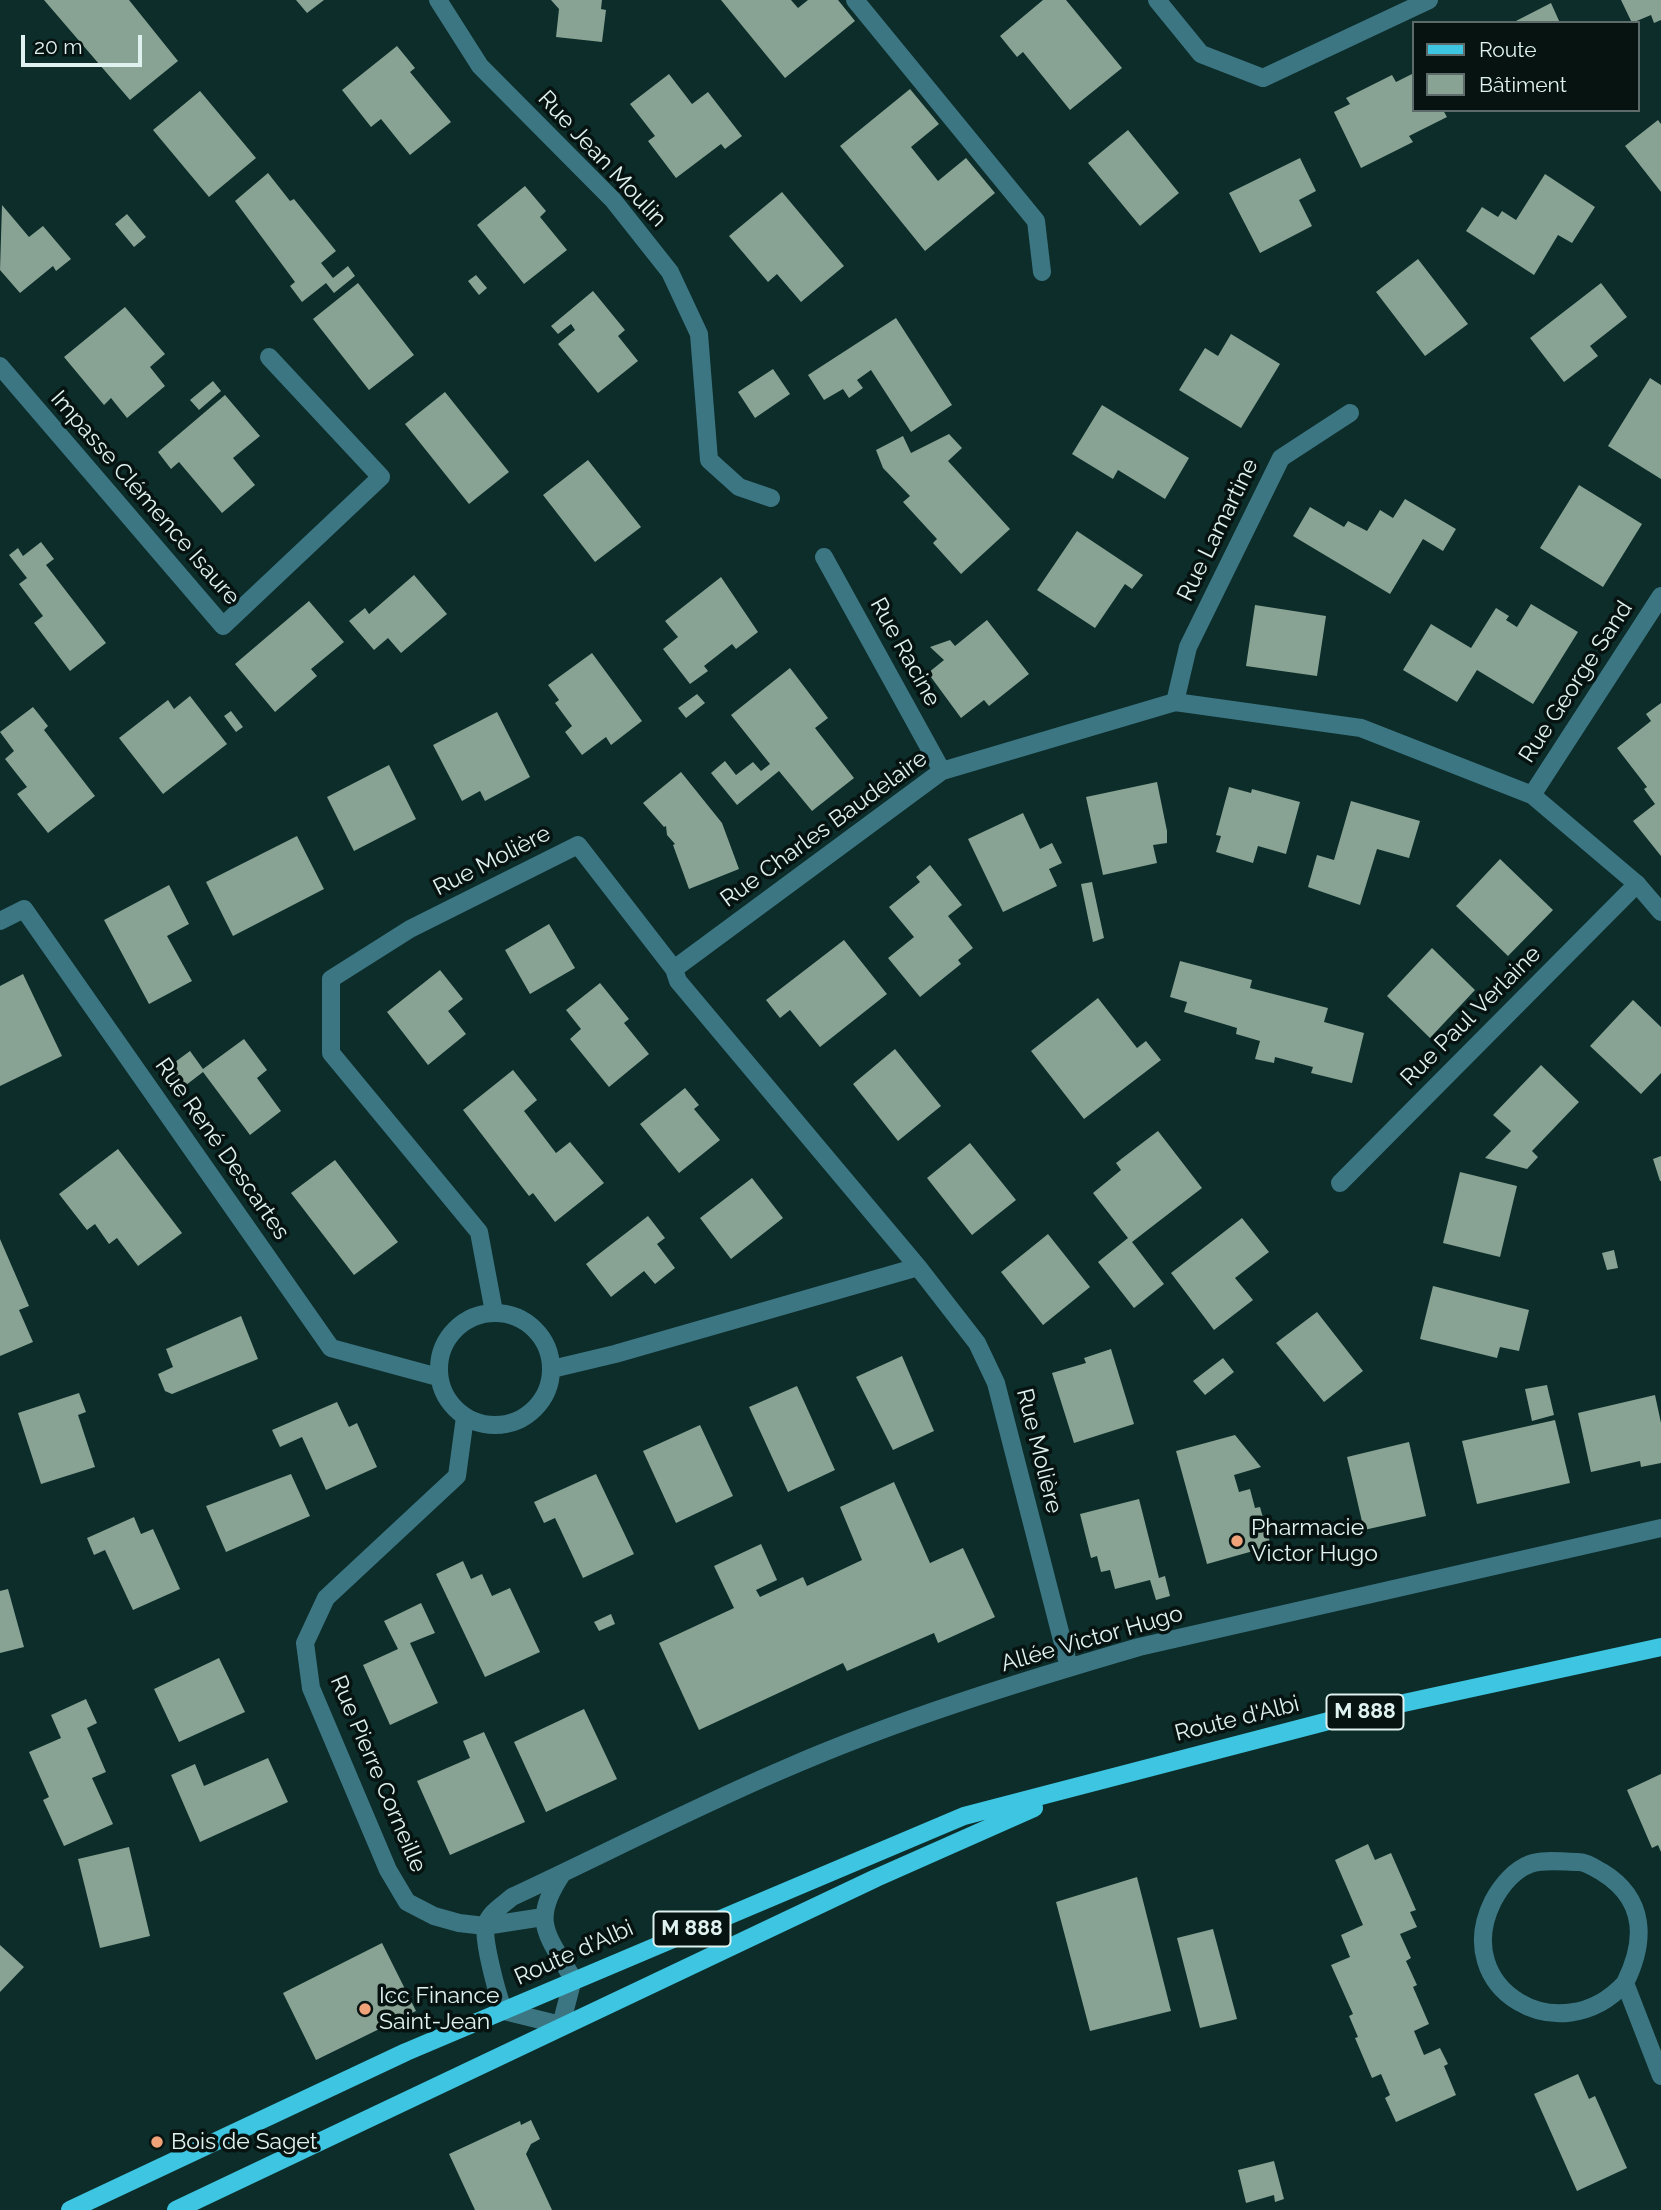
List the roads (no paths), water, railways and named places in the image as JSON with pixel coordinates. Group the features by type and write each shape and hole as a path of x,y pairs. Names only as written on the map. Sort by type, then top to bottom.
{"main road":[{"name":"Route d'Albi","path":"70,2210 406,2052 573,1979 964,1816 1367,1711 1661,1647"},
{"name":"Route d'Albi","path":"176,2210 561,2025 1072,1790"}],"street":[{"name":"Rue Jean Moulin","path":"439,0 480,66 613,200 670,272 699,334 709,460 738,486 771,498"},
{"path":"855,0 1036,221 1042,272"},
{"path":"1157,0 1201,54 1263,78 1429,0"},
{"name":"Impasse Clémence Isaure","path":"0,366 223,626 382,477 270,357"},
{"name":"Rue Lamartine","path":"1175,702 1188,647 1281,458 1350,413"},
{"name":"Rue Racine","path":"824,557 942,771"},
{"name":"Rue George Sand","path":"1532,795 1661,596"},
{"name":"Rue Charles Baudelaire","path":"674,969 942,771 1175,702 1361,729 1532,795 1637,884 1661,912"},
{"name":"Rue Molière","path":"494,1312 479,1232 331,1053 331,979 410,929 578,845 674,969 678,981 919,1267 977,1343 996,1383 1069,1667"},
{"name":"Rue Paul Verlaine","path":"1340,1183 1637,884"},
{"name":"Rue René Descartes","path":"0,921 24,909 331,1348 438,1377"},
{"path":"552,1369 615,1354 919,1267"},
{"path":"494,1312 516,1317 534,1328 547,1347 552,1369 548,1388 539,1405 523,1419 504,1425 484,1425 465,1417 448,1400 438,1377 443,1349 459,1325 475,1316 494,1312"},
{"name":"Rue Pierre Corneille","path":"465,1417 457,1476 326,1598 305,1643 311,1688 388,1870 407,1902 434,1916 485,1926 542,1917"},
{"name":"Allée Victor Hugo","path":"485,1926 492,1914 512,1897 706,1804 838,1747 1069,1667 1139,1647 1661,1528"},
{"path":"1625,1983 1613,1996 1590,2010 1572,2015 1544,2014 1519,2003 1503,1990 1488,1967 1483,1947 1484,1921 1501,1886 1532,1863 1584,1862 1618,1882 1633,1906 1640,1932 1637,1959 1625,1983 1661,2076"},
{"path":"485,1926 495,1981 504,2011 561,2025 573,1979 551,1944 542,1917 546,1899 562,1874"}],"place":[{"name":"Pharmacie Victor Hugo","path":"1237,1541"},
{"name":"Icc Finance Saint-Jean","path":"365,2009"},
{"name":"Bois de Saget","path":"157,2142"}]}
